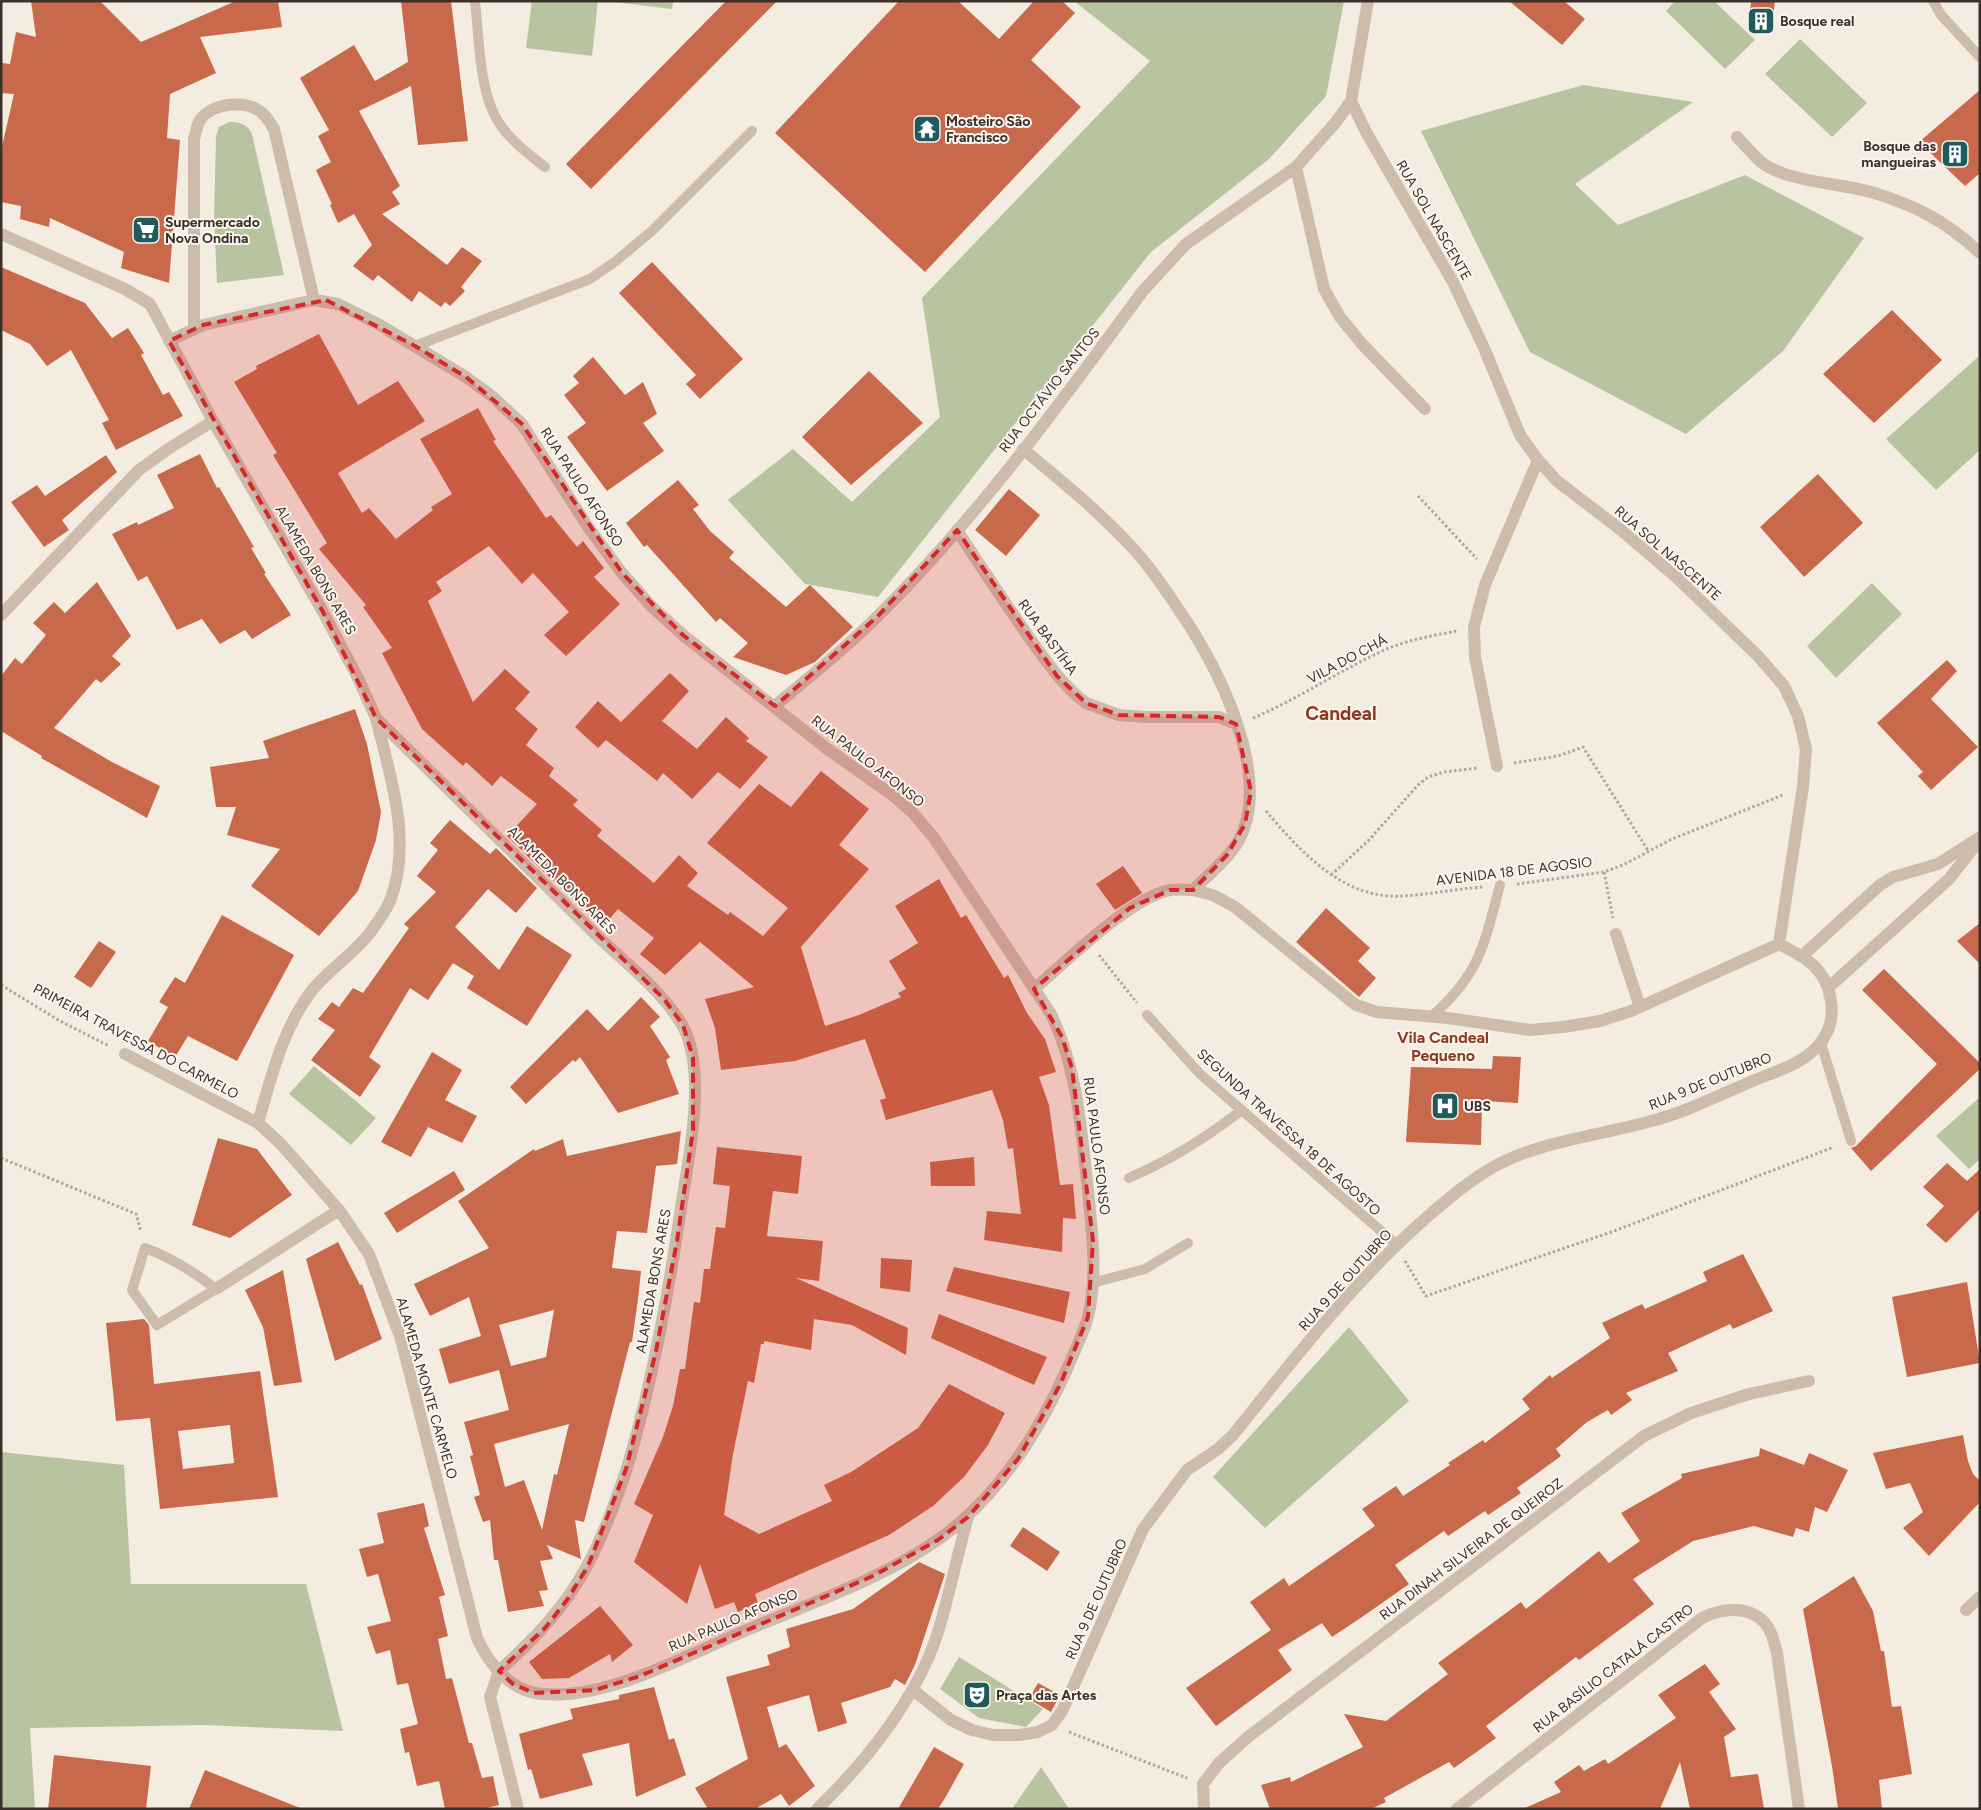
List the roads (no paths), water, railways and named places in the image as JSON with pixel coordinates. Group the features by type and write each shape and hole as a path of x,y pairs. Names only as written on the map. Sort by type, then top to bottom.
{"street":[{"path":"1351,101 1368,1"},
{"name":"RUA OCTÁVIO SANTOS","path":"775,706 877,617 957,530 1023,449 1142,292 1186,244 1296,167 1317,146 1351,101"},
{"name":"RUA SOL NASCENTE","path":"1351,101 1366,132 1453,282 1484,348 1520,434 1538,460 1557,481 1621,530 1676,577 1758,656 1784,686 1798,716 1806,749 1803,787 1779,944"},
{"path":"169,341 194,328 314,300 274,129 262,112 244,106 226,105 211,110 199,120 194,139 194,328"},
{"path":"1737,137 1762,163 1791,176 1870,192 1930,214 1956,230 1980,253"},
{"path":"1296,167 1324,289 1340,317 1357,338 1425,409"},
{"name":"ALAMEDA BONS ARES","path":"1,234 143,298 150,304 213,421 323,612 358,678 376,718 608,947 664,999 682,1025 693,1058 695,1089 692,1130 677,1241 656,1351 626,1469 588,1566 567,1600 545,1628 499,1671"},
{"name":"RUA PAULO AFONSO","path":"314,300 326,300 338,304 415,346 493,397 522,424 588,527 639,593 683,635 826,748 891,794 913,813 934,838 1034,989 1058,1030 1072,1068 1079,1106 1093,1242 1092,1283 1088,1317 1077,1347 1039,1425 1018,1459 968,1517 938,1540 873,1576 640,1676 595,1690 560,1694 534,1693 513,1684 499,1671"},
{"path":"1,615 140,470 168,449 213,421"},
{"path":"1023,449 1086,502 1129,543 1161,582 1187,622 1201,644 1223,689 1236,724 1246,760 1251,791 1245,824 1237,842 1193,890"},
{"path":"1496,766 1475,657 1474,627 1490,573 1538,460"},
{"name":"RUA BASTÍHA","path":"957,530 999,595 1057,676 1068,690 1086,704 1119,715 1219,717 1236,724"},
{"path":"258,1123 278,1058 292,1021 311,991 371,931 389,902 397,870 399,847 398,814 376,718"},
{"path":"1802,956 1880,885 1893,877 1938,864 1980,838"},
{"path":"1828,988 1949,879 1980,838"},
{"path":"1034,989 1130,908 1170,890 1193,890 1213,895 1235,907 1356,1005 1377,1012 1432,1016 1530,1030 1600,1021 1640,1007 1779,944 1802,956 1822,974 1828,988 1832,1004 1831,1019 1821,1044"},
{"path":"1616,934 1640,1007"},
{"name":"RUA 9 DE OUTUBRO","path":"913,1690 951,1720 972,1730 994,1735 1018,1735 1038,1732 1052,1726 1062,1712 1143,1529 1158,1506 1188,1470 1218,1449 1232,1435 1339,1305 1396,1244 1468,1184 1522,1153 1556,1142 1654,1121 1790,1065 1804,1058 1821,1044"},
{"name":"PRIMEIRA TRAVESSA DO CARMELO","path":"125,1054 258,1123"},
{"name":"ALAMEDA MONTE CARMELO","path":"258,1123 280,1143 339,1210 369,1254 401,1339 477,1638 486,1657 499,1671"},
{"path":"216,1289 339,1210"},
{"name":"RUA DINAH SILVEIRA DE QUEIROZ","path":"1204,1809 1203,1784 1219,1763 1248,1737 1644,1436 1691,1413 1750,1394 1809,1381"},
{"name":"RUA PAULO AFONSO","path":"817,1809 866,1757 913,1690 936,1636 968,1517"},
{"path":"1966,1610 1980,1597"},
{"name":"RUA BASÍLIO CATALÁ CASTRO","path":"1457,1809 1702,1618 1716,1610 1733,1609 1751,1613 1765,1622 1772,1635 1777,1653 1799,1809"},
{"path":"499,1671 490,1697 518,1809"}],"lane":[{"path":"475,1 486,89 496,118 515,143 545,167"},
{"path":"1933,1 1946,20 1980,57"},
{"path":"415,346 590,279 616,261 653,230 752,131"},
{"path":"1432,1016 1451,999 1469,976 1482,950 1500,885"},
{"name":"SEGUNDA TRAVESSA 18 DE AGOSTO","path":"1147,1015 1200,1074 1396,1244"},
{"path":"1821,1044 1851,1140"},
{"path":"1129,1178 1169,1160 1199,1142 1242,1110"},
{"path":"1092,1283 1144,1269 1188,1243"},
{"path":"145,1248 172,1259 194,1272 216,1289 157,1325 132,1290 145,1248"}],"place":[{"name":"Bosque real","path":"1761,21"},
{"name":"Mosteiro São Francisco","path":"927,129"},
{"name":"Bosque das mangueiras","path":"1955,154"},
{"name":"Supermercado Nova Ondina","path":"146,230"},
{"name":"UBS","path":"1445,1106"},
{"name":"Praça das Artes","path":"977,1695"}],"district":[{"name":"Candeal","path":"1341,713"},
{"name":"Vila Candeal Pequeno","path":"1443,1046"}]}
